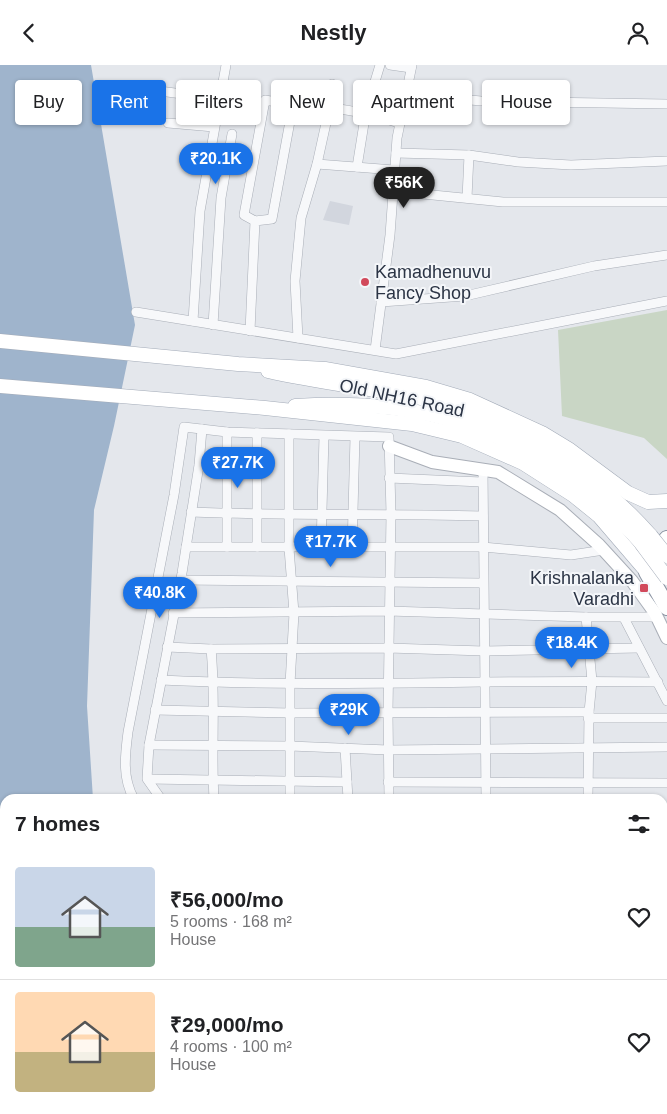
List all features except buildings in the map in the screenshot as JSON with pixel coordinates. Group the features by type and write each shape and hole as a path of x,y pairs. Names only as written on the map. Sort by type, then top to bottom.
{"highway":[{"path":"653,539 647,572 662,612"}],"main road":[{"path":"0,341 238,365 325,369 426,387 470,400 542,433 570,450 628,493 648,501 667,501"},
{"name":"Old NH16 Road","path":"238,365 288,376 426,400 463,409 498,423 564,459 603,488 632,515 667,556"},
{"path":"0,386 265,408 412,424 479,442 524,463 573,495 614,532 647,572"},
{"name":"Old NH16 Road","path":"265,408 318,405 373,405 425,412 455,420 515,445 552,466 653,539 667,578"}],"street":[{"path":"223,80 226,65"},
{"path":"375,80 380,65"},
{"path":"390,65 412,66 409,80"},
{"path":"271,101 265,100 244,215 254,221 272,219 289,125"},
{"path":"472,100 667,104"},
{"path":"168,123 214,127 200,211 193,321"},
{"path":"298,338 295,281 301,218 317,164 326,125"},
{"path":"357,167 364,125"},
{"path":"374,350 390,235 399,125"},
{"path":"212,325 221,198 232,134"},
{"path":"396,153 469,155 518,162 571,165 667,161"},
{"path":"467,198 469,155"},
{"path":"317,164 394,170"},
{"path":"393,191 503,202 667,202"},
{"path":"250,331 254,221"},
{"path":"381,302 465,295 594,266 667,255"},
{"path":"136,312 396,354 667,301"},
{"path":"132,794 126,781 125,757 132,709 174,495 184,427 227,432 389,437 391,514 388,611 390,685 388,713 389,794"},
{"path":"158,794 148,779 149,745 186,547 199,465 202,429"},
{"path":"227,432 227,547"},
{"path":"256,433 257,547"},
{"path":"289,434 289,547 294,613 290,684 290,794"},
{"path":"321,547 324,436"},
{"path":"352,547 355,437"},
{"path":"389,447 432,462 482,476"},
{"path":"390,478 482,476 498,472 560,510 575,517 662,612 667,638"},
{"path":"482,476 486,794"},
{"path":"191,512 256,515 391,514 483,516"},
{"path":"186,547 483,547 571,555 604,550"},
{"path":"180,580 291,579 389,583 482,583"},
{"path":"173,613 388,611 624,618 662,612"},
{"path":"586,617 592,681 588,715 588,794"},
{"path":"624,618 667,701"},
{"path":"168,647 211,649 388,648 484,651 639,648"},
{"path":"211,649 215,683 212,747 214,794"},
{"path":"161,680 215,683 390,685 485,682 658,682"},
{"path":"155,710 588,715 667,718"},
{"path":"149,745 212,747 290,746 388,750 667,747"},
{"path":"345,748 348,794"},
{"path":"148,779 347,782"},
{"path":"388,782 587,781 667,783"}],"shaded area":[{"path":"330,201 353,206 349,225 323,220"}],"green space":[{"path":"667,310 667,459 644,438 562,416 558,330"}],"water":[{"path":"0,65 91,65 94,80 92,80 92,125 101,125 135,325 94,510 87,706 93,794 0,794"}],"place":[{"name":"Kamadhenuvu Fancy Shop","path":"365,282"},
{"name":"Krishnalanka Varadhi","path":"644,588"}]}
